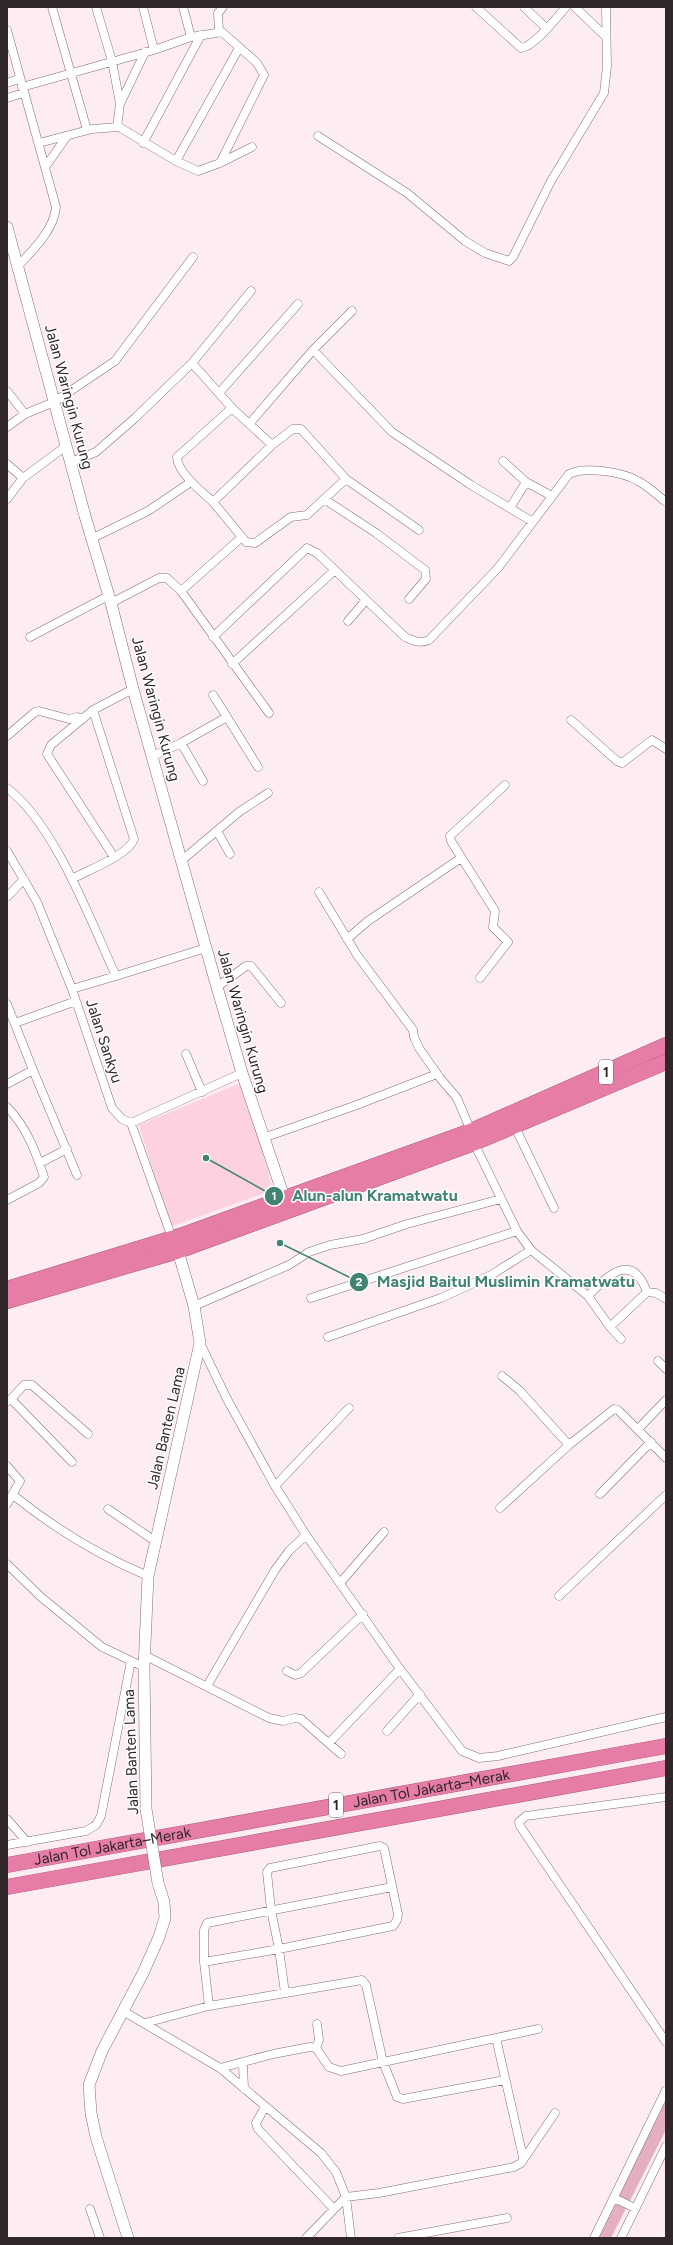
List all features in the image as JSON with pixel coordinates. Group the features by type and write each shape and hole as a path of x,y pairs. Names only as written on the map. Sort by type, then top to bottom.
{"highway":[{"name":"1","path":"7,1301 175,1244 472,1137 666,1045"},
{"name":"1","path":"7,1289 175,1244 284,1197 472,1137 515,1127 666,1062"},
{"name":"Jalan Tol Jakarta–Merak","path":"7,1865 666,1746"},
{"name":"Jalan Tol Jakarta–Merak","path":"7,1887 666,1768"}],"main road":[{"name":"Jalan Waringin Kurung","path":"7,227 181,861 242,1073 284,1197"},
{"name":"Jalan Banten Lama","path":"128,2238 96,2137 89,2098 90,2085 97,2062 142,1973 165,1918 164,1902 158,1882 146,1809 144,1655 148,1576 196,1370 200,1343 194,1306 175,1244"}],"street":[{"path":"52,7 72,72 87,130"},
{"path":"96,7 112,61 120,104 117,127"},
{"path":"143,7 154,50"},
{"path":"183,7 191,37"},
{"path":"476,7 521,48 525,48 537,38 566,7"},
{"path":"524,7 546,28"},
{"path":"574,7 605,36"},
{"path":"318,136 407,193 465,241 485,252 509,261 513,257 551,181 604,93 607,66 605,36 606,7"},
{"path":"219,9 219,31"},
{"path":"7,30 56,201 55,214 38,243 18,266"},
{"path":"7,98 22,86 154,50 201,34 219,31 226,33 239,48 258,63 264,75 220,163"},
{"path":"143,143 201,34"},
{"path":"176,161 239,48"},
{"path":"120,104 145,52"},
{"path":"7,83 22,86"},
{"path":"39,143 87,130 117,127 176,161 198,171 220,163 252,147"},
{"path":"46,166 67,136"},
{"path":"7,427 25,414 54,402 115,361 193,257"},
{"path":"71,462 96,452 135,418 192,363 251,291"},
{"path":"220,393 298,304"},
{"path":"250,423 313,350 352,310"},
{"path":"313,350 392,432 458,477 533,522"},
{"path":"192,363 232,408 250,423 272,445"},
{"path":"7,391 25,414"},
{"path":"232,408 177,457 177,462 191,482 212,502 246,542 255,544 291,517 307,515 346,478"},
{"path":"212,502 272,445 293,429 300,429 346,478 419,530"},
{"path":"7,498 23,478 66,446"},
{"path":"503,461 526,482 550,496"},
{"path":"7,464 23,478"},
{"path":"214,637 305,549 310,549 317,553 404,637 417,643 429,640 498,568 533,522 550,496 568,474 576,470 611,472 638,481 666,502"},
{"path":"93,538 148,511 191,482"},
{"path":"510,508 526,482"},
{"path":"324,499 376,533 424,570 426,579 409,599"},
{"path":"181,591 242,537"},
{"path":"232,664 335,570"},
{"path":"30,637 110,599 162,577 167,578 181,591 232,664 269,713"},
{"path":"348,621 366,600"},
{"path":"114,857 47,754 51,745 93,710 133,689"},
{"path":"213,695 258,767"},
{"path":"72,879 114,857 132,844 134,839 93,710"},
{"path":"7,736 35,712 39,711 69,719 77,717 84,719"},
{"path":"153,756 181,744 227,717"},
{"path":"571,720 617,761 622,763 652,740 666,749"},
{"path":"181,744 203,781"},
{"path":"480,978 508,942 493,927 495,912 461,858 451,841 450,836 504,785"},
{"path":"7,788 25,803 35,816 72,879 116,976"},
{"path":"181,861 239,812 268,793"},
{"path":"217,831 230,854"},
{"name":"Jalan Sankyu","path":"7,851 37,902 72,989 112,1108 122,1119 130,1124 175,1244"},
{"path":"348,939 368,921 461,858"},
{"path":"7,897 24,879"},
{"path":"319,892 366,968 413,1030 416,1042 437,1074 457,1098 472,1137 517,1231 531,1250 588,1296 610,1327 621,1339"},
{"path":"72,989 206,948"},
{"path":"217,987 246,966 251,966 281,1003"},
{"path":"15,1023 76,1001"},
{"path":"7,1004 77,1175"},
{"path":"186,1054 202,1092"},
{"path":"7,1084 33,1070"},
{"path":"130,1124 242,1073"},
{"path":"263,1138 354,1106 437,1074"},
{"path":"7,1107 20,1121 40,1163 43,1180 7,1200"},
{"path":"515,1127 554,1208"},
{"path":"40,1163 67,1148"},
{"path":"194,1306 289,1265 309,1252 330,1245 367,1237 407,1224 501,1198"},
{"path":"311,1298 517,1231"},
{"path":"328,1337 441,1298 491,1275 531,1250"},
{"path":"588,1296 608,1276 621,1269 627,1269 643,1281 647,1292"},
{"path":"610,1327 647,1292 656,1293 666,1299"},
{"path":"200,1343 227,1399 275,1486 306,1535 341,1582 400,1669 462,1751 479,1758 498,1756 666,1717"},
{"path":"658,1361 666,1369"},
{"path":"502,1376 519,1390 568,1445"},
{"path":"72,1462 9,1400 24,1385 32,1384 88,1434"},
{"path":"638,1429 666,1400"},
{"path":"275,1486 349,1408"},
{"path":"500,1508 568,1445 614,1409 618,1410 666,1458"},
{"path":"600,1494 651,1442"},
{"path":"7,1466 20,1481 13,1496 7,1504"},
{"path":"559,1596 666,1495"},
{"path":"13,1496 44,1520 115,1562 148,1576"},
{"path":"108,1509 155,1542"},
{"path":"341,1582 384,1532"},
{"path":"207,1686 275,1570 289,1551 306,1535"},
{"path":"7,1564 17,1575 80,1631 102,1647 144,1667"},
{"path":"287,1671 295,1675 301,1673 363,1614"},
{"path":"144,1655 269,1718 283,1721 295,1718 301,1719 341,1754"},
{"path":"7,1846 86,1831 96,1825 101,1816 131,1661"},
{"path":"329,1743 400,1669"},
{"path":"387,1730 420,1694"},
{"path":"666,1796 526,1816 519,1822 520,1826 666,2042"},
{"path":"7,1819 27,1842"},
{"path":"204,1962 279,1949 393,1926 398,1920 398,1914 384,1848 380,1846 270,1868 267,1876 270,1910 279,1949 285,1993"},
{"path":"209,2006 204,1962 203,1934 205,1924 392,1887"},
{"path":"144,2023 209,2006 362,1980 366,1985 383,2062 397,2097 403,2099 505,2080"},
{"path":"123,2011 220,2068 322,2153 336,2172 346,2197 351,2238"},
{"path":"316,2048 319,2040 317,2024"},
{"path":"220,2068 243,2064 273,2054 310,2047 316,2048 329,2067 340,2071 538,2029"},
{"path":"496,2038 523,2157"},
{"path":"243,2064 244,2089"},
{"path":"594,2238 616,2200 666,2090"},
{"path":"265,2107 256,2123 258,2129 334,2209"},
{"path":"306,2238 346,2197 379,2193 514,2166 521,2163 523,2157 555,2113"},
{"path":"621,2238 632,2207 666,2146"},
{"path":"616,2200 632,2207"},
{"path":"90,2209 100,2238"},
{"path":"398,2238 507,2218"}],"shaded area":[{"path":"243,1082 273,1190 170,1227 139,1125"}],"waterway":[{"path":"602,2238 666,2112"}],"place":[{"name":"Alun-alun Kramatwatu","path":"206,1158"},
{"name":"Masjid Baitul Muslimin Kramatwatu","path":"280,1243"}]}
